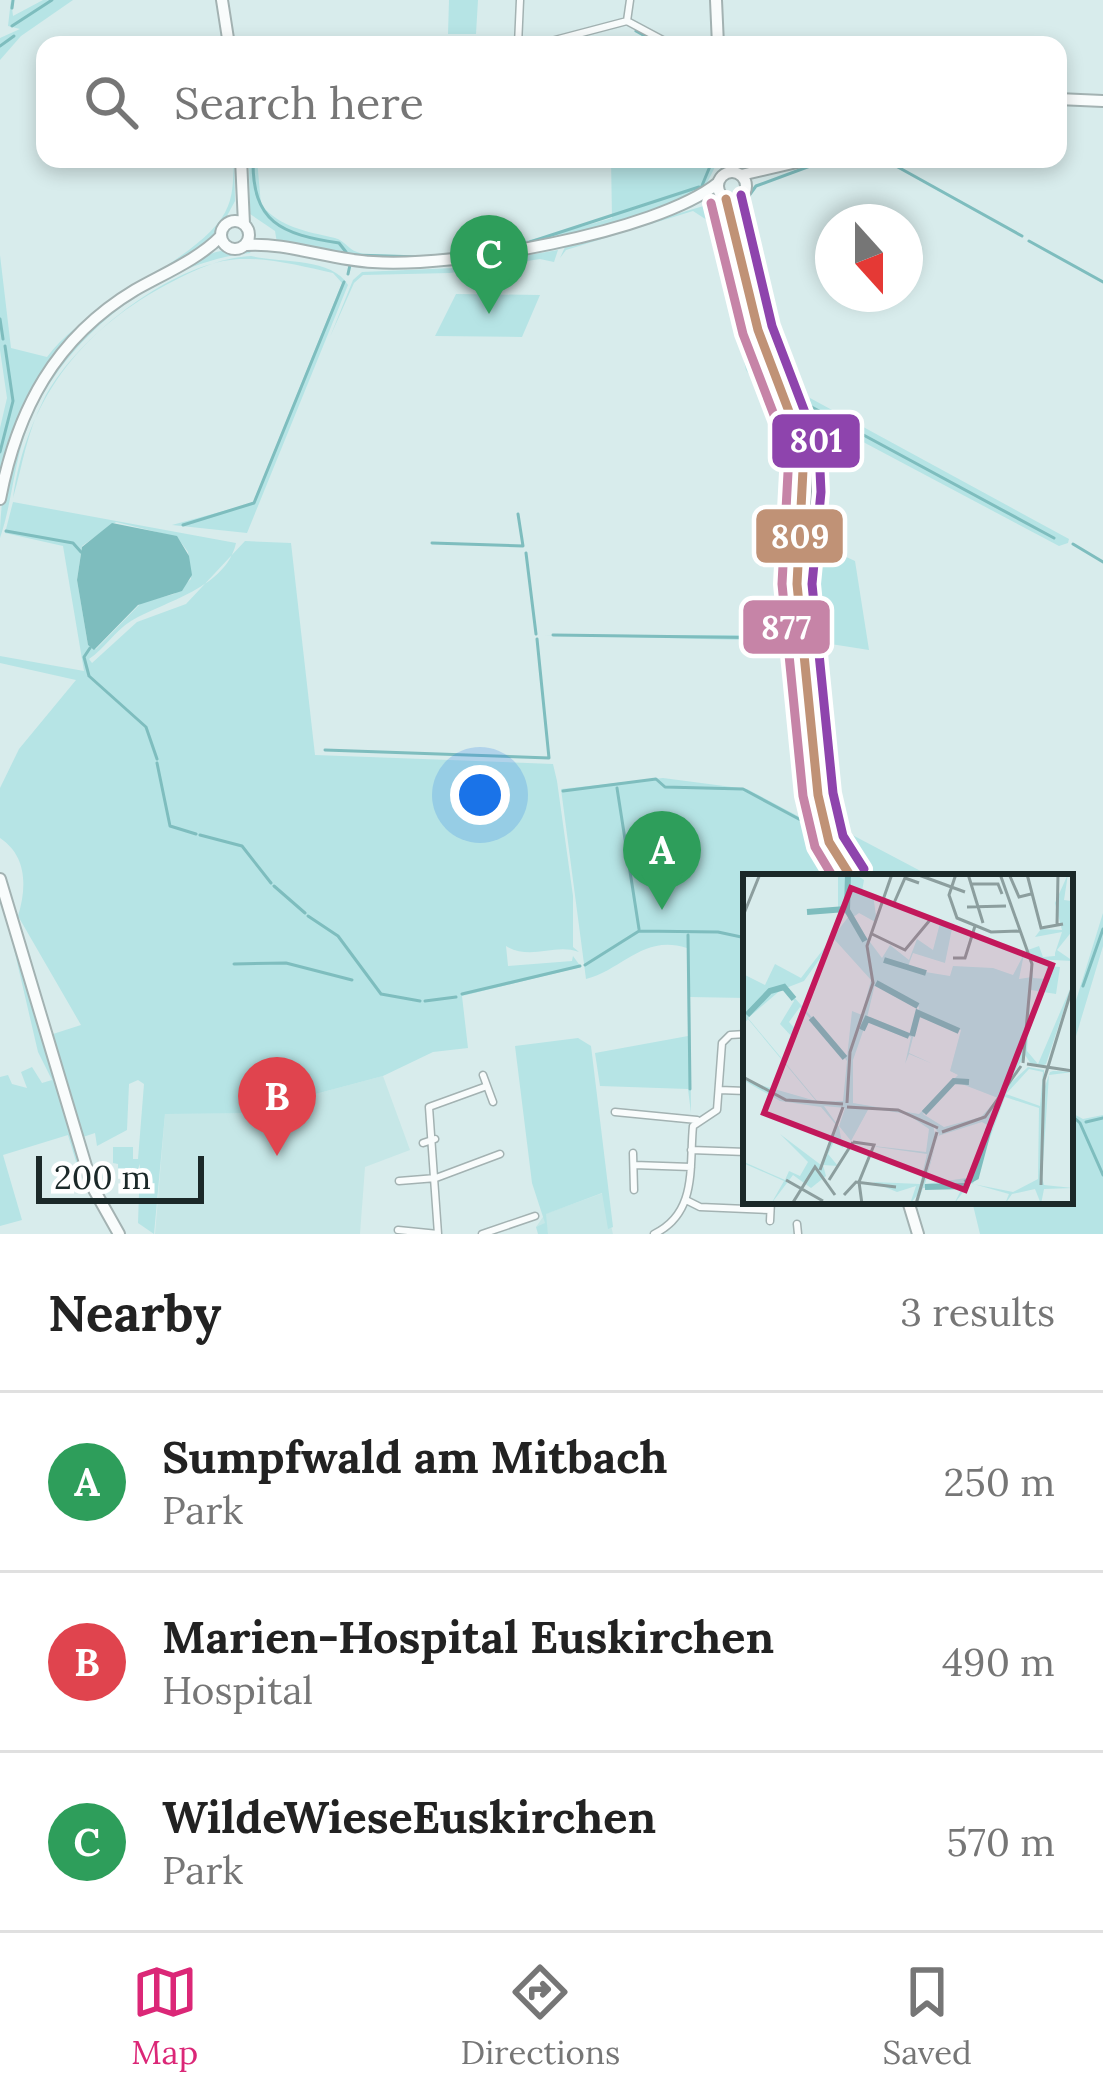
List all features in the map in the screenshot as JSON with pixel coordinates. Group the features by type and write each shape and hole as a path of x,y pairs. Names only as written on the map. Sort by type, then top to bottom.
{"main road":[{"path":"222,0 228,36"},
{"path":"716,0 718,36"},
{"path":"1067,99 1103,101"},
{"path":"241,168 242,231"},
{"path":"729,168 729,190 758,330 804,451 806,503 797,584 818,795 830,842 849,874"},
{"path":"735,168 739,174"},
{"path":"729,190 739,174 773,168"},
{"path":"0,500 19,422 51,364 104,311 242,231 299,252 382,263 470,259 553,243 786,168"},
{"path":"224,241 242,231"},
{"path":"0,879 92,1186 118,1234"},
{"path":"909,1204 918,1234"}],"street":[{"path":"518,36 520,0"},
{"path":"627,21 630,0"},
{"path":"570,36 627,21 655,36"},
{"path":"615,1112 626,1118 697,1120 717,1110 722,1043 730,1035 743,1034"},
{"path":"484,1076 493,1102"},
{"path":"398,1230 438,1234 435,1138 429,1107 487,1086"},
{"path":"719,1090 743,1091"},
{"path":"654,1234 668,1231 686,1200 697,1120"},
{"path":"423,1143 435,1138"},
{"path":"692,1150 743,1152"},
{"path":"399,1181 436,1178 500,1154"},
{"path":"633,1154 634,1190"},
{"path":"634,1165 691,1167"},
{"path":"686,1200 700,1208 771,1205 770,1221"},
{"path":"482,1234 535,1216"},
{"path":"797,1224 798,1234"}],"shaded area":[{"path":"11,0 13,16 43,0 73,0 21,36 0,60 0,38 20,29 8,26"},
{"path":"449,0 478,0 476,34 448,34"},
{"path":"234,168 235,201 215,238 73,333 23,406 0,481 0,428 7,398 0,350 0,255 11,348 47,357 91,316 198,243 217,225 230,201"},
{"path":"249,168 258,168 261,205 295,228 338,239 357,252 382,258 448,255 612,218 611,168 714,168 705,187 631,219 546,243 459,257 379,259 353,257 277,243 275,231 250,214"},
{"path":"717,202 726,211 774,383 771,387 776,385 796,445 803,508 799,636 784,641 544,635 783,635 791,518 788,468 775,409 746,370 713,224 693,211 566,250 560,258 565,247"},
{"path":"254,246 250,253 216,259 150,288 91,333 66,361 30,421 0,538 4,489 16,444 60,364 91,330 127,300 167,275 215,252"},
{"path":"558,250 554,262 540,259 450,273 363,275 354,283 330,337 353,280 362,272 454,268"},
{"path":"251,256 304,263 330,270 348,285 247,533 172,525 253,503 342,283 333,273 264,260 236,259 205,266 227,259"},
{"path":"205,266 164,286 109,323 171,280"},
{"path":"456,294 540,295 522,337 435,336"},
{"path":"810,398 1069,539 1068,543 1059,546 818,418 808,409"},
{"path":"803,413 818,472 810,641 799,594 803,472 798,417"},
{"path":"13,502 236,543 231,556 245,541 291,543 315,755 553,764 573,896 573,947 579,952 524,952 506,946 508,966 572,961 573,956 581,967 462,996 468,1048 433,1052 383,1076 308,1096 277,1113 165,1114 154,1234 138,1223 140,1164 136,1174 118,1175 113,1147 133,1147 133,1159 138,1159 144,1084 138,1080 129,1084 127,1130 97,1146 95,1133 83,1137 53,1034 81,1025 18,916 23,894 20,863 0,838 0,788 19,749 76,680 0,663 0,656 84,671 63,546 5,533","holes":["116,522 177,537 188,552 191,579 174,594 141,603 96,649 88,645 77,580 82,546","205,584 186,604 137,622 92,663 89,659 131,621"]},
{"path":"112,523 177,536 189,556 192,575 182,591 138,605 94,650 88,645 77,580 82,547"},
{"path":"816,543 855,561 869,650 818,642"},
{"path":"785,644 799,644 821,826 818,843 824,838 845,874 823,847 819,874 743,874 743,998 690,997 691,1113 688,1089 600,1086 595,1053 688,1036 687,948 646,949 586,979 561,789 663,778 747,789 811,823 798,693"},
{"path":"810,644 815,647 831,824 825,821"},
{"path":"841,829 926,874 870,874"},
{"path":"0,889 85,1175 81,1178 68,1135 3,1155 22,1220 0,1226 0,1077 8,1075 12,1084 27,1088 21,1072 32,1067 42,1083 52,1080 38,1052"},
{"path":"1103,913 1103,946 1073,1046 1073,1010"},
{"path":"578,1038 591,1046 613,1227 608,1229 602,1193 546,1214 548,1234 538,1234 536,1227 545,1223 532,1183 515,1046"},
{"path":"383,1076 410,1150 365,1167 360,1234 155,1234 165,1114 277,1113 308,1096"},
{"path":"1073,1114 1083,1119 1103,1115 1103,1234 980,1234 973,1204 1073,1204"},
{"path":"603,1193 613,1234 548,1234 546,1224 536,1227 545,1214"}],"waterway":[{"path":"12,8 13,0"},
{"path":"12,26 52,0"},
{"path":"636,31 645,36"},
{"path":"0,46 14,36"},
{"path":"253,168 258,198 274,222 301,235 339,243 346,252"},
{"path":"701,188 709,168"},
{"path":"743,204 756,186 805,168"},
{"path":"900,168 1022,236"},
{"path":"530,242 699,187"},
{"path":"707,206 722,224 730,246 746,345 754,367 769,386"},
{"path":"743,211 749,269"},
{"path":"1029,241 1103,282"},
{"path":"354,255 420,257"},
{"path":"348,274 350,265"},
{"path":"183,525 254,503 344,282"},
{"path":"0,319 3,339"},
{"path":"0,452 13,401 5,346"},
{"path":"788,386 801,400"},
{"path":"808,405 1054,538"},
{"path":"553,635 784,638 798,494 784,412"},
{"path":"432,543 523,546 518,514"},
{"path":"6,531 73,543 81,552"},
{"path":"1073,544 1103,562"},
{"path":"526,553 536,634"},
{"path":"325,750 549,758 537,639"},
{"path":"90,648 84,657 89,676 146,727 157,759"},
{"path":"157,763 170,826 196,834"},
{"path":"563,791 656,779 665,787 743,789 810,825"},
{"path":"617,788 639,929"},
{"path":"833,829 861,874"},
{"path":"200,835 242,846 271,883"},
{"path":"274,886 305,913"},
{"path":"308,916 338,936 381,994 420,1001"},
{"path":"1083,986 1103,929"},
{"path":"585,965 639,931 718,932 743,937"},
{"path":"688,935 690,1089"},
{"path":"234,964 286,963 352,980"},
{"path":"462,994 580,966"},
{"path":"425,1001 456,997"},
{"path":"1073,1117 1103,1175"},
{"path":"1086,1122 1103,1118"}],"transit line":[{"name":"801","path":"741,195 772,326 819,449 821,492 812,584 833,793 843,836 864,869"},
{"name":"809","path":"726,199 758,330 804,451 797,584 818,795 829,842 849,874"},
{"name":"877","path":"711,203 743,334 789,454 782,584 803,796 815,847 831,874"}],"place":[{"name":"WildeWieseEuskirchen","path":"489,314"},
{"name":"Sumpfwald am Mitbach","path":"662,910"},
{"name":"Marien-Hospital Euskirchen","path":"277,1156"}]}
